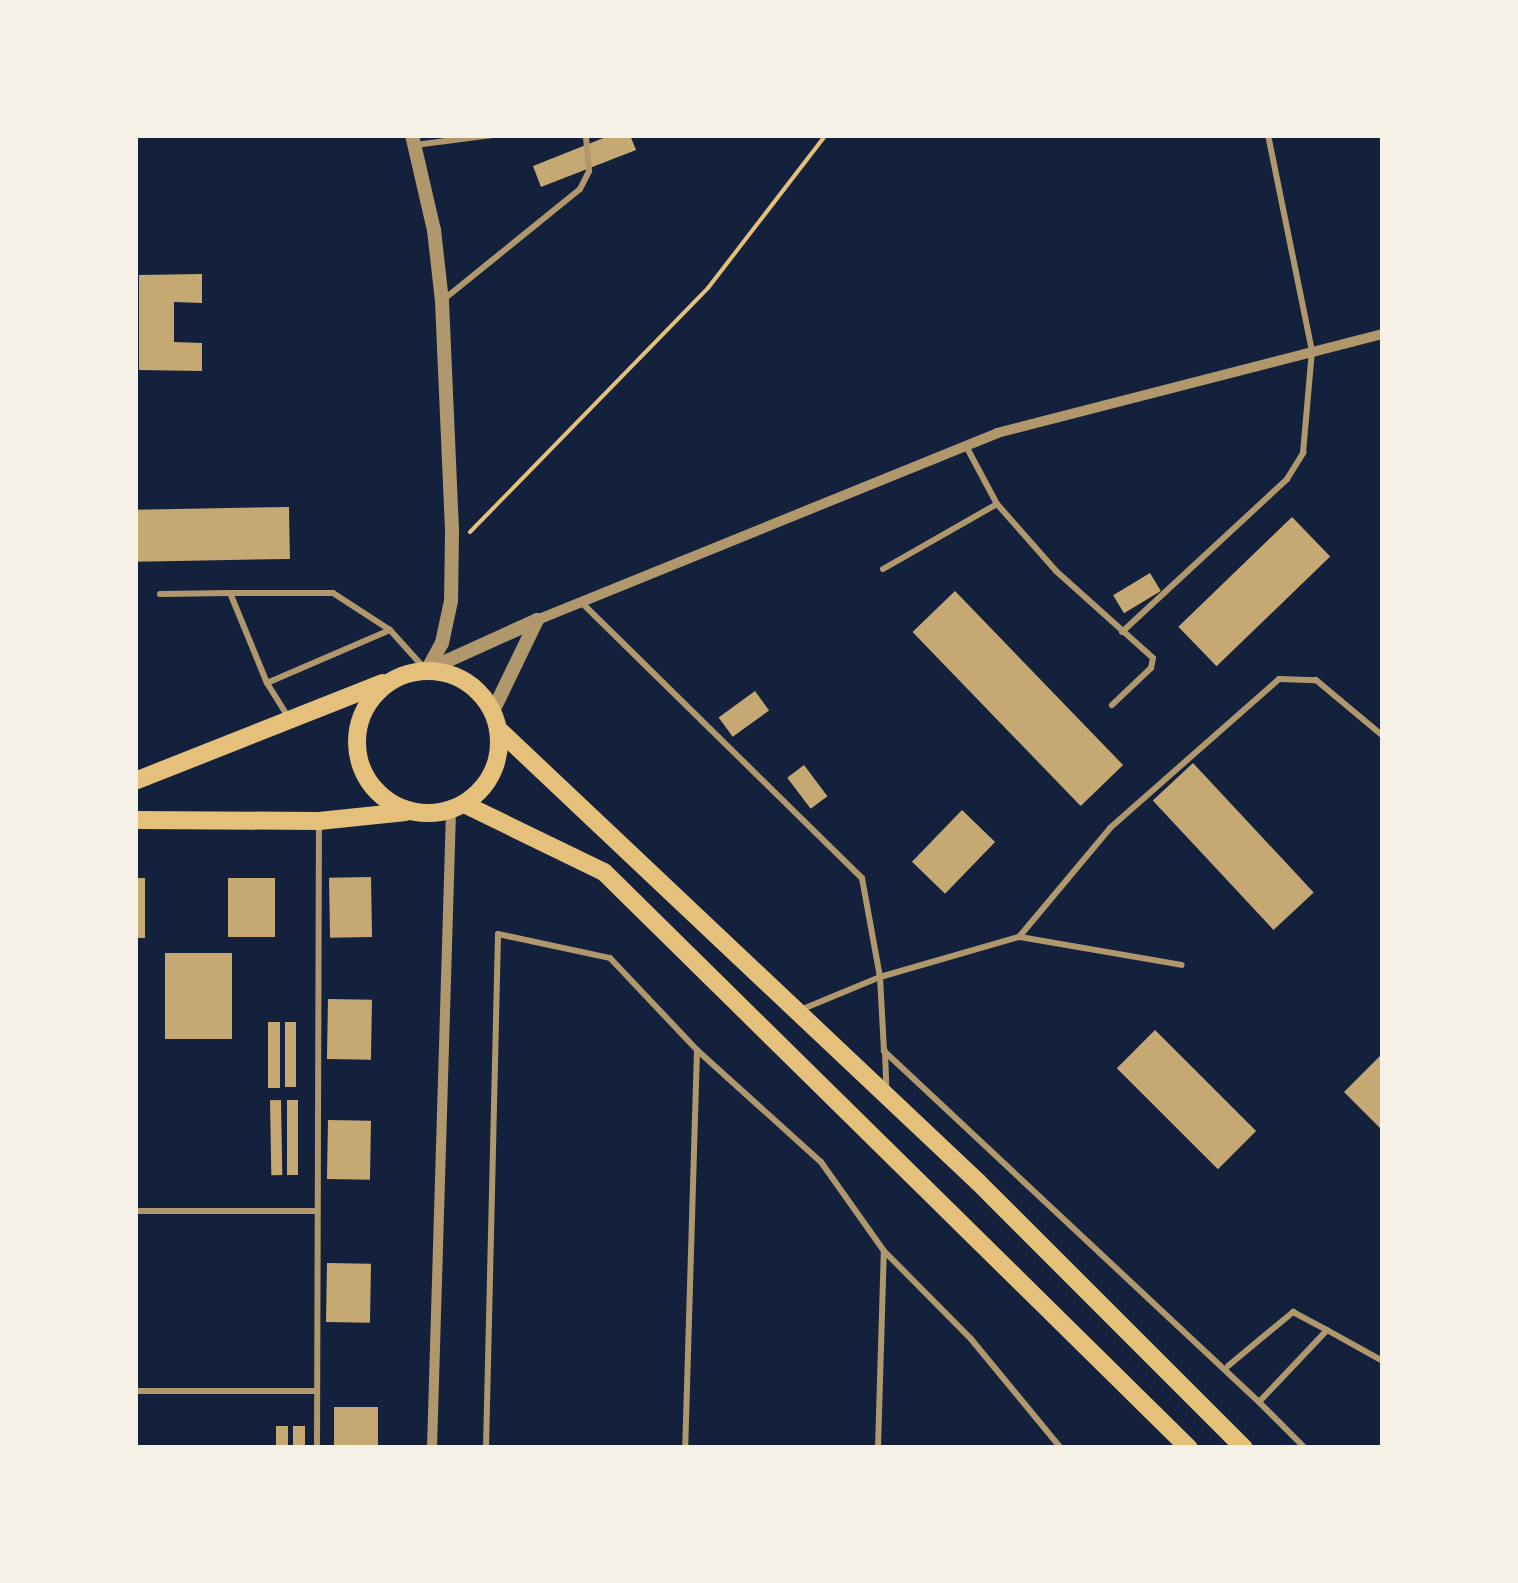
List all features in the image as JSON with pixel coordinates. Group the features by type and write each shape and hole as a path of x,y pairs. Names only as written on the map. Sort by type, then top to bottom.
{"main road":[{"path":"135,781 401,676 427,670 465,682 495,720 886,1095 1244,1448"},
{"path":"401,676 378,690 358,722 357,759 374,792 406,812"},
{"path":"458,808 496,767 495,720"},
{"path":"135,820 319,821 458,808 549,840 604,872 1190,1448"}],"street":[{"path":"414,140 442,301 452,534 449,614 427,670"},
{"path":"427,670 537,620 965,444 1383,334"},
{"path":"495,720 537,620"},
{"path":"432,1448 458,808"}],"lane":[{"path":"414,140 492,135"},
{"path":"442,301 580,189 590,171 586,135"},
{"path":"1122,632 1297,467 1312,351 1268,135"},
{"path":"965,444 997,504 1154,662 1112,706"},
{"path":"883,569 997,504"},
{"path":"230,593 267,683 290,720"},
{"path":"160,594 333,593 390,630 427,670"},
{"path":"581,602 862,878 880,977 886,1095"},
{"path":"267,683 390,630"},
{"path":"1019,937 1110,828 1279,679 1316,680 1383,736"},
{"path":"318,1448 319,821"},
{"path":"486,1448 498,934 610,958 697,1050 820,1162 884,1252 971,1338 1060,1448"},
{"path":"798,1011 880,977 1019,937 1182,965"},
{"path":"685,1448 697,1050"},
{"path":"884,1050 1228,1366 1305,1448"},
{"path":"135,1210 316,1210"},
{"path":"878,1448 884,1252"},
{"path":"1228,1366 1292,1312 1383,1361"},
{"path":"1259,1402 1327,1330"},
{"path":"135,1391 317,1391"}],"path":[{"path":"452,534 474,531 708,288 826,135"}],"building":[{"path":"611,135 630,135 636,150 541,187 533,166"},
{"path":"202,274 202,303 174,302 174,342 202,343 202,371 139,370 139,275"},
{"path":"289,507 290,559 136,562 135,510"},
{"path":"1292,517 1330,557 1217,666 1178,627"},
{"path":"1150,573 1161,591 1124,613 1113,595"},
{"path":"955,591 1123,765 1081,806 913,632"},
{"path":"755,691 769,710 733,737 719,717"},
{"path":"1193,763 1314,892 1273,930 1153,801"},
{"path":"804,765 827,796 811,809 787,778"},
{"path":"962,810 995,842 945,894 912,862"},
{"path":"371,877 372,937 330,938 329,878"},
{"path":"135,878 145,878 145,938 135,938"},
{"path":"228,878 275,878 275,937 228,937"},
{"path":"165,953 232,953 232,1039 165,1039"},
{"path":"328,999 372,1000 371,1060 327,1059"},
{"path":"268,1022 280,1022 280,1088 268,1088"},
{"path":"285,1022 296,1022 296,1087 285,1087"},
{"path":"1155,1030 1256,1131 1218,1169 1117,1068"},
{"path":"1383,1053 1383,1131 1344,1092"},
{"path":"270,1100 281,1100 282,1175 271,1175"},
{"path":"287,1100 298,1100 298,1175 287,1175"},
{"path":"328,1120 371,1121 370,1180 327,1179"},
{"path":"327,1263 371,1264 370,1323 326,1322"},
{"path":"334,1407 378,1407 378,1448 334,1448"},
{"path":"276,1426 288,1426 288,1448 276,1448"},
{"path":"293,1426 305,1426 305,1448 293,1448"}]}
